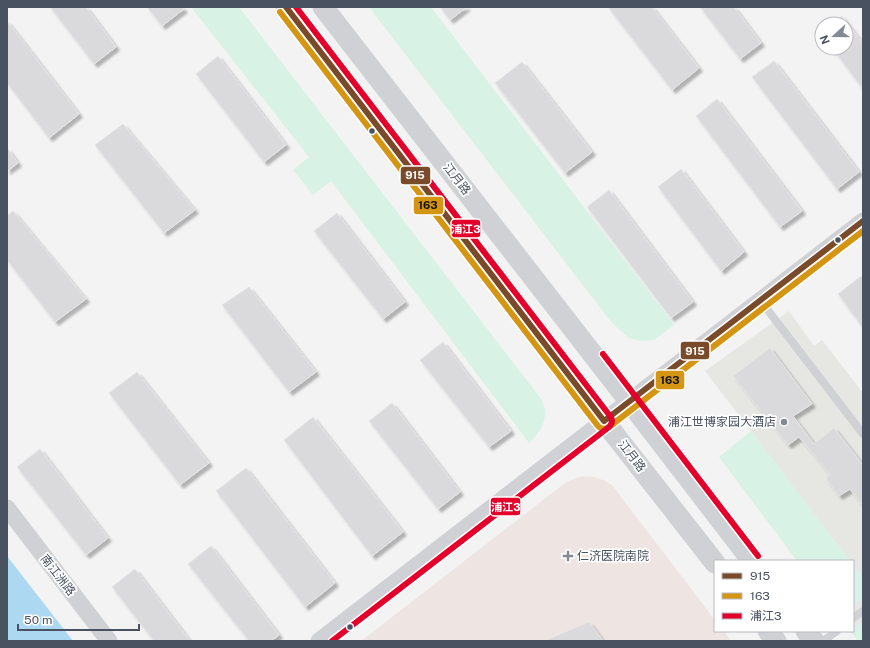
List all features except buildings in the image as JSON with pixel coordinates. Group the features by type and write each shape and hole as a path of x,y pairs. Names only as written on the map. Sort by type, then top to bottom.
{"street":[{"name":"江月路","path":"286,7 714,562"},
{"name":"江月路","path":"323,7 751,560"},
{"path":"319,641 863,221"},
{"name":"南江洲路","path":"7,508 109,641"},
{"path":"769,632 776,641"},
{"path":"807,632 814,641"}],"lane":[{"path":"760,300 863,434"},
{"path":"854,617 863,611"},
{"path":"823,641 836,632"}],"shaded area":[{"path":"789,311 814,346 822,340 863,393 863,578 854,566 854,560 849,560 705,371"},
{"name":"仁济医院南院","path":"583,476 595,477 612,485 714,619 714,632 725,632 731,641 361,641 565,483"},
{"path":"863,598 863,622 854,628 854,604"}],"green space":[{"path":"191,7 239,7 542,400 545,411 544,422 538,433 529,443 331,181 313,195 293,170 309,157"},
{"path":"369,7 431,7 674,325 654,340 641,341 629,338 612,323"},
{"path":"751,431 849,560 796,560 719,457"},
{"path":"854,566 863,578 863,598 854,604"},
{"path":"863,622 863,641 858,641 851,632 854,632 854,628"}],"water":[{"path":"7,556 73,641 7,641"}],"transit line":[{"name":"915","path":"286,7 604,421 863,221"},
{"name":"浦江3","path":"296,7 612,420 609,427 332,641"},
{"name":"163","path":"280,12 598,426 602,428 606,429 609,427 863,231"},
{"name":"浦江3","path":"603,354 758,556"}],"place":[{"name":"浦江世博家园大酒店","path":"784,422"},
{"name":"仁济医院南院","path":"568,556"}]}
